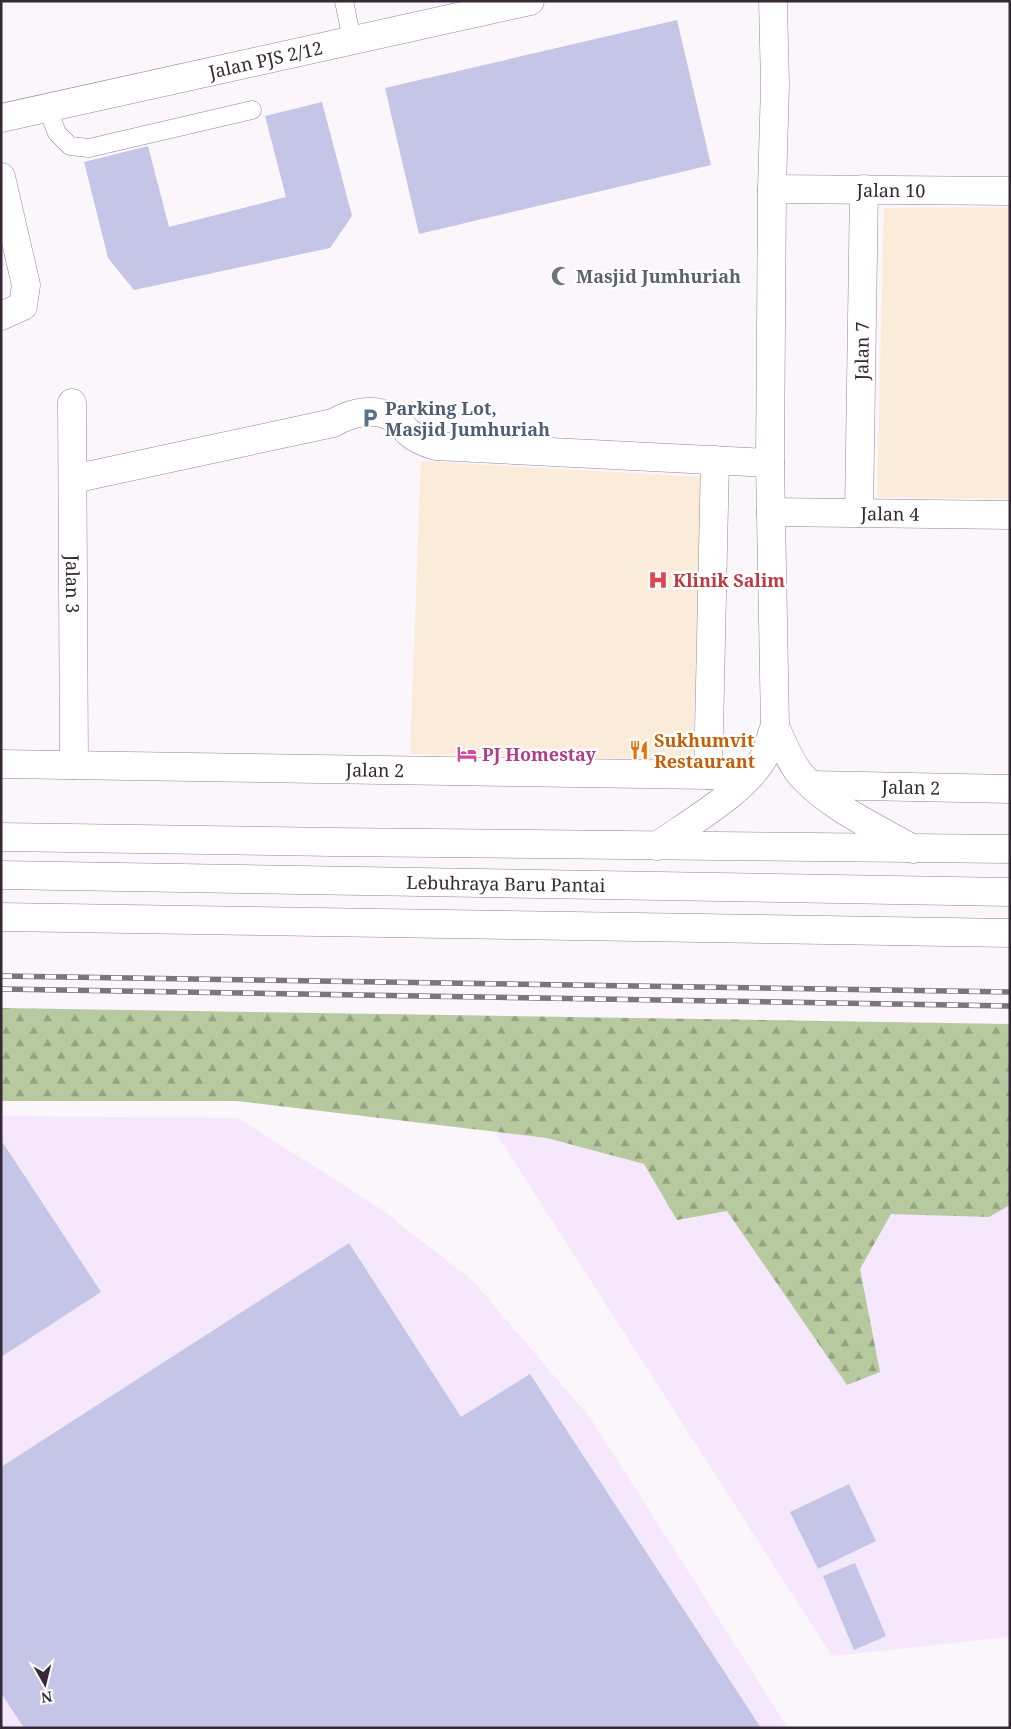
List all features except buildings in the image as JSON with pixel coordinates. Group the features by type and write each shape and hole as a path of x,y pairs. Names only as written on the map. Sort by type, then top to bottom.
{"main road":[{"name":"Jalan PJS 2/12","path":"1,118 530,1"},
{"path":"658,846 727,797 748,778 764,756 775,726 770,463 772,188 775,85 773,1"},
{"path":"1,178 26,285 23,306 1,316"},
{"name":"Jalan 10","path":"772,188 1010,190"},
{"name":"Jalan 7","path":"858,513 864,189"},
{"name":"Jalan 3","path":"72,402 74,765"},
{"path":"73,479 333,423 346,416 361,412 384,413 421,441 436,446 770,463"},
{"path":"708,775 715,460"},
{"name":"Jalan 4","path":"771,512 1010,515"},
{"path":"775,726 794,765 812,785 841,807 912,849"},
{"name":"Jalan 2","path":"1,764 708,775 748,778"},
{"name":"Jalan 2","path":"812,785 1010,789"},
{"path":"1,837 1010,849"},
{"name":"Lebuhraya Baru Pantai","path":"1,875 1010,892"},
{"path":"1,917 1010,933"}],"lane":[{"path":"344,1 352,40"},
{"path":"47,108 57,134 70,146 89,148 252,110"}],"shaded area":[{"path":"1010,207 1010,499 877,497 884,208"},
{"path":"421,461 701,477 693,760 410,754"},
{"path":"1,1116 238,1118 378,1207 473,1281 591,1419 788,1728 1,1728"},
{"path":"488,1121 1010,1131 1010,1637 832,1656"}],"green space":[{"path":"1,1008 1010,1024 1010,1205 989,1217 891,1214 860,1269 880,1372 847,1385 727,1211 677,1220 644,1164 547,1138 237,1101 1,1101"}],"railway":[{"path":"1,976 1010,992"},
{"path":"1,989 1010,1006"}],"place":[{"name":"Masjid Jumhuriah","path":"561,276"},
{"name":"Parking Lot, Masjid Jumhuriah","path":"370,418"},
{"name":"Klinik Salim","path":"658,580"},
{"name":"Sukhumvit Restaurant","path":"639,750"},
{"name":"PJ Homestay","path":"467,754"}]}
